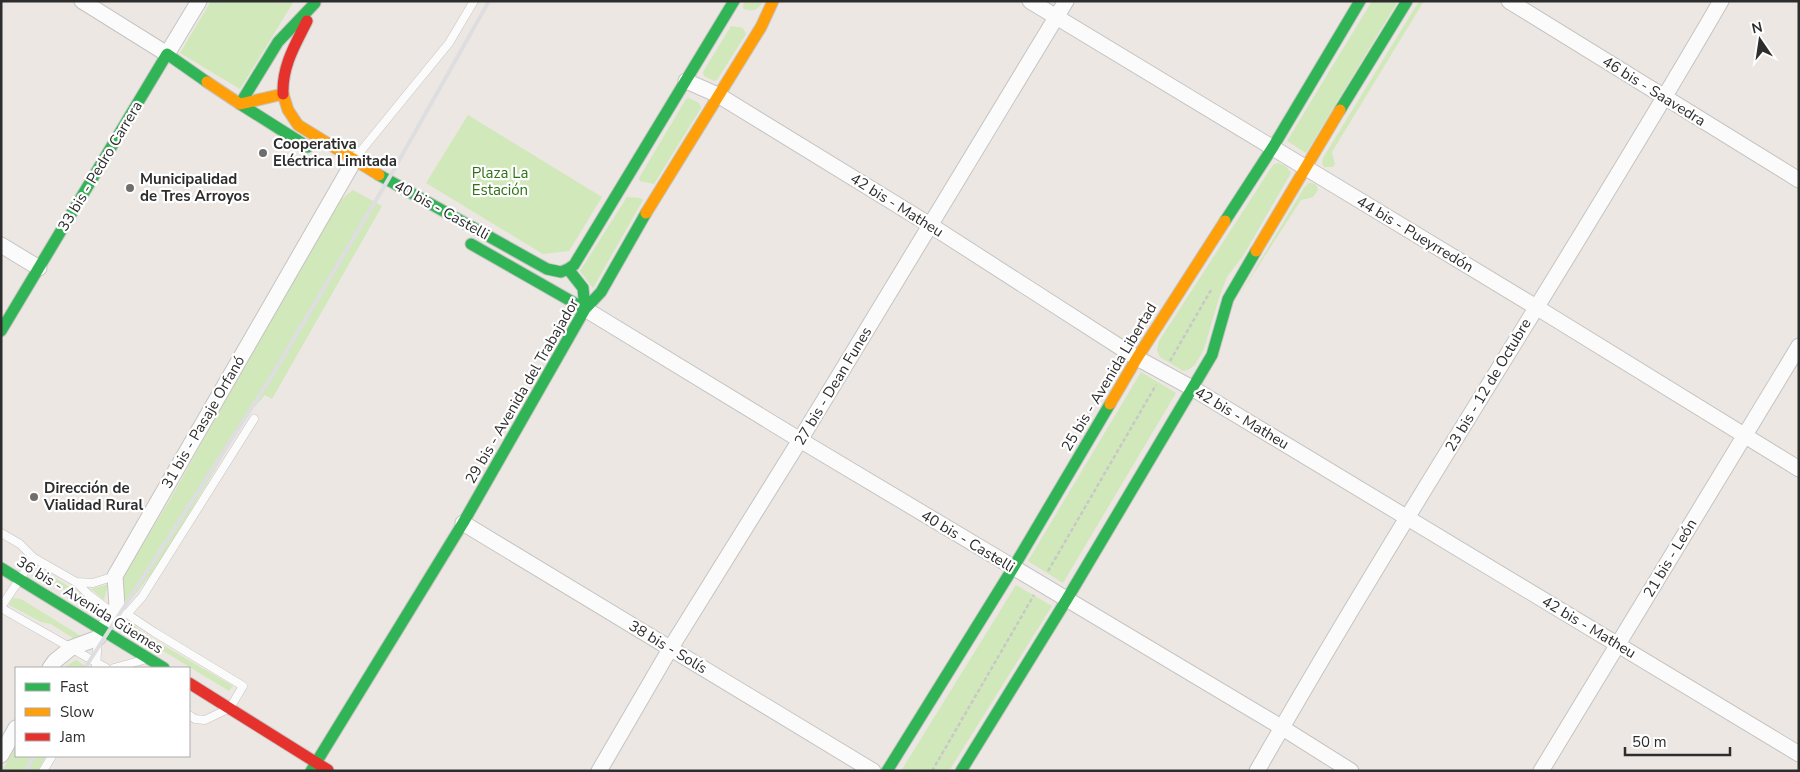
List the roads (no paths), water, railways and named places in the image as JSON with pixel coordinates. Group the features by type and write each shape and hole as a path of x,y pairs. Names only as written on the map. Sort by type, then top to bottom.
{"street":[{"path":"82,1 314,150"},
{"name":"33 bis - Pedro Carrera","path":"1,331 199,1"},
{"path":"586,309 583,288 568,269 574,265 628,186 686,81 731,15 734,1"},
{"name":"29 bis - Avenida del Trabajador","path":"314,767 463,523 586,309 601,292 651,196 718,96 756,25 774,1"},
{"name":"44 bis - Pueyrredón","path":"1030,1 1536,306 1799,469"},
{"name":"27 bis - Dean Funes","path":"599,771 670,649 800,440 1066,1"},
{"name":"25 bis - Avenida Libertad","path":"887,771 1013,568 1137,358 1273,147 1360,1"},
{"path":"961,771 1067,599 1212,355 1228,299 1305,167 1407,1"},
{"name":"46 bis - Saavedra","path":"1509,1 1799,180"},
{"name":"23 bis - 12 de Octubre","path":"1257,771 1407,518 1665,99 1722,1"},
{"path":"240,104 283,94 281,80 286,61 315,2"},
{"path":"240,104 278,42 315,2"},
{"name":"42 bis - Matheu","path":"686,81 718,96 930,225 1137,358 1192,388 1799,754"},
{"name":"40 bis - Castelli","path":"283,94 288,110 298,124 350,168 436,206 547,269 561,272 568,269"},
{"name":"31 bis - Pasaje Orfanó","path":"115,576 350,168"},
{"path":"429,220 436,206"},
{"name":"40 bis - Castelli","path":"462,238 586,309 1013,568 1282,727 1351,771"},
{"path":"1,244 39,268"},
{"name":"21 bis - León","path":"1541,771 1799,346"},
{"name":"38 bis - Solís","path":"463,523 873,771"},
{"name":"36 bis - Avenida Güemes","path":"1,568 100,634 162,667"},
{"path":"51,667 55,660 71,648 100,634 120,613 117,606 115,576"},
{"path":"190,684 230,708 314,767 328,771"},
{"path":"1,754 15,730"}],"lane":[{"path":"350,168 449,43 474,1"},
{"path":"120,613 142,597 254,419"},
{"path":"1,533 20,544 34,558 76,582 89,595 243,686 230,708 206,720 190,716"},
{"path":"34,558 1,608 71,648 96,665 100,634"},
{"path":"76,582 93,583 115,576"},
{"path":"117,667 147,658"},
{"path":"43,771 51,757"}],"railway":[{"path":"86,667 270,379 388,180 489,1"},
{"path":"26,771 33,757"}],"place":[{"name":"Cooperativa Eléctrica Limitada","path":"263,153"},
{"name":"Municipalidad de Tres Arroyos","path":"130,188"},
{"name":"Dirección de Vialidad Rural","path":"34,497"}],"park label":[{"name":"Plaza La Estación","path":"500,182"}]}
